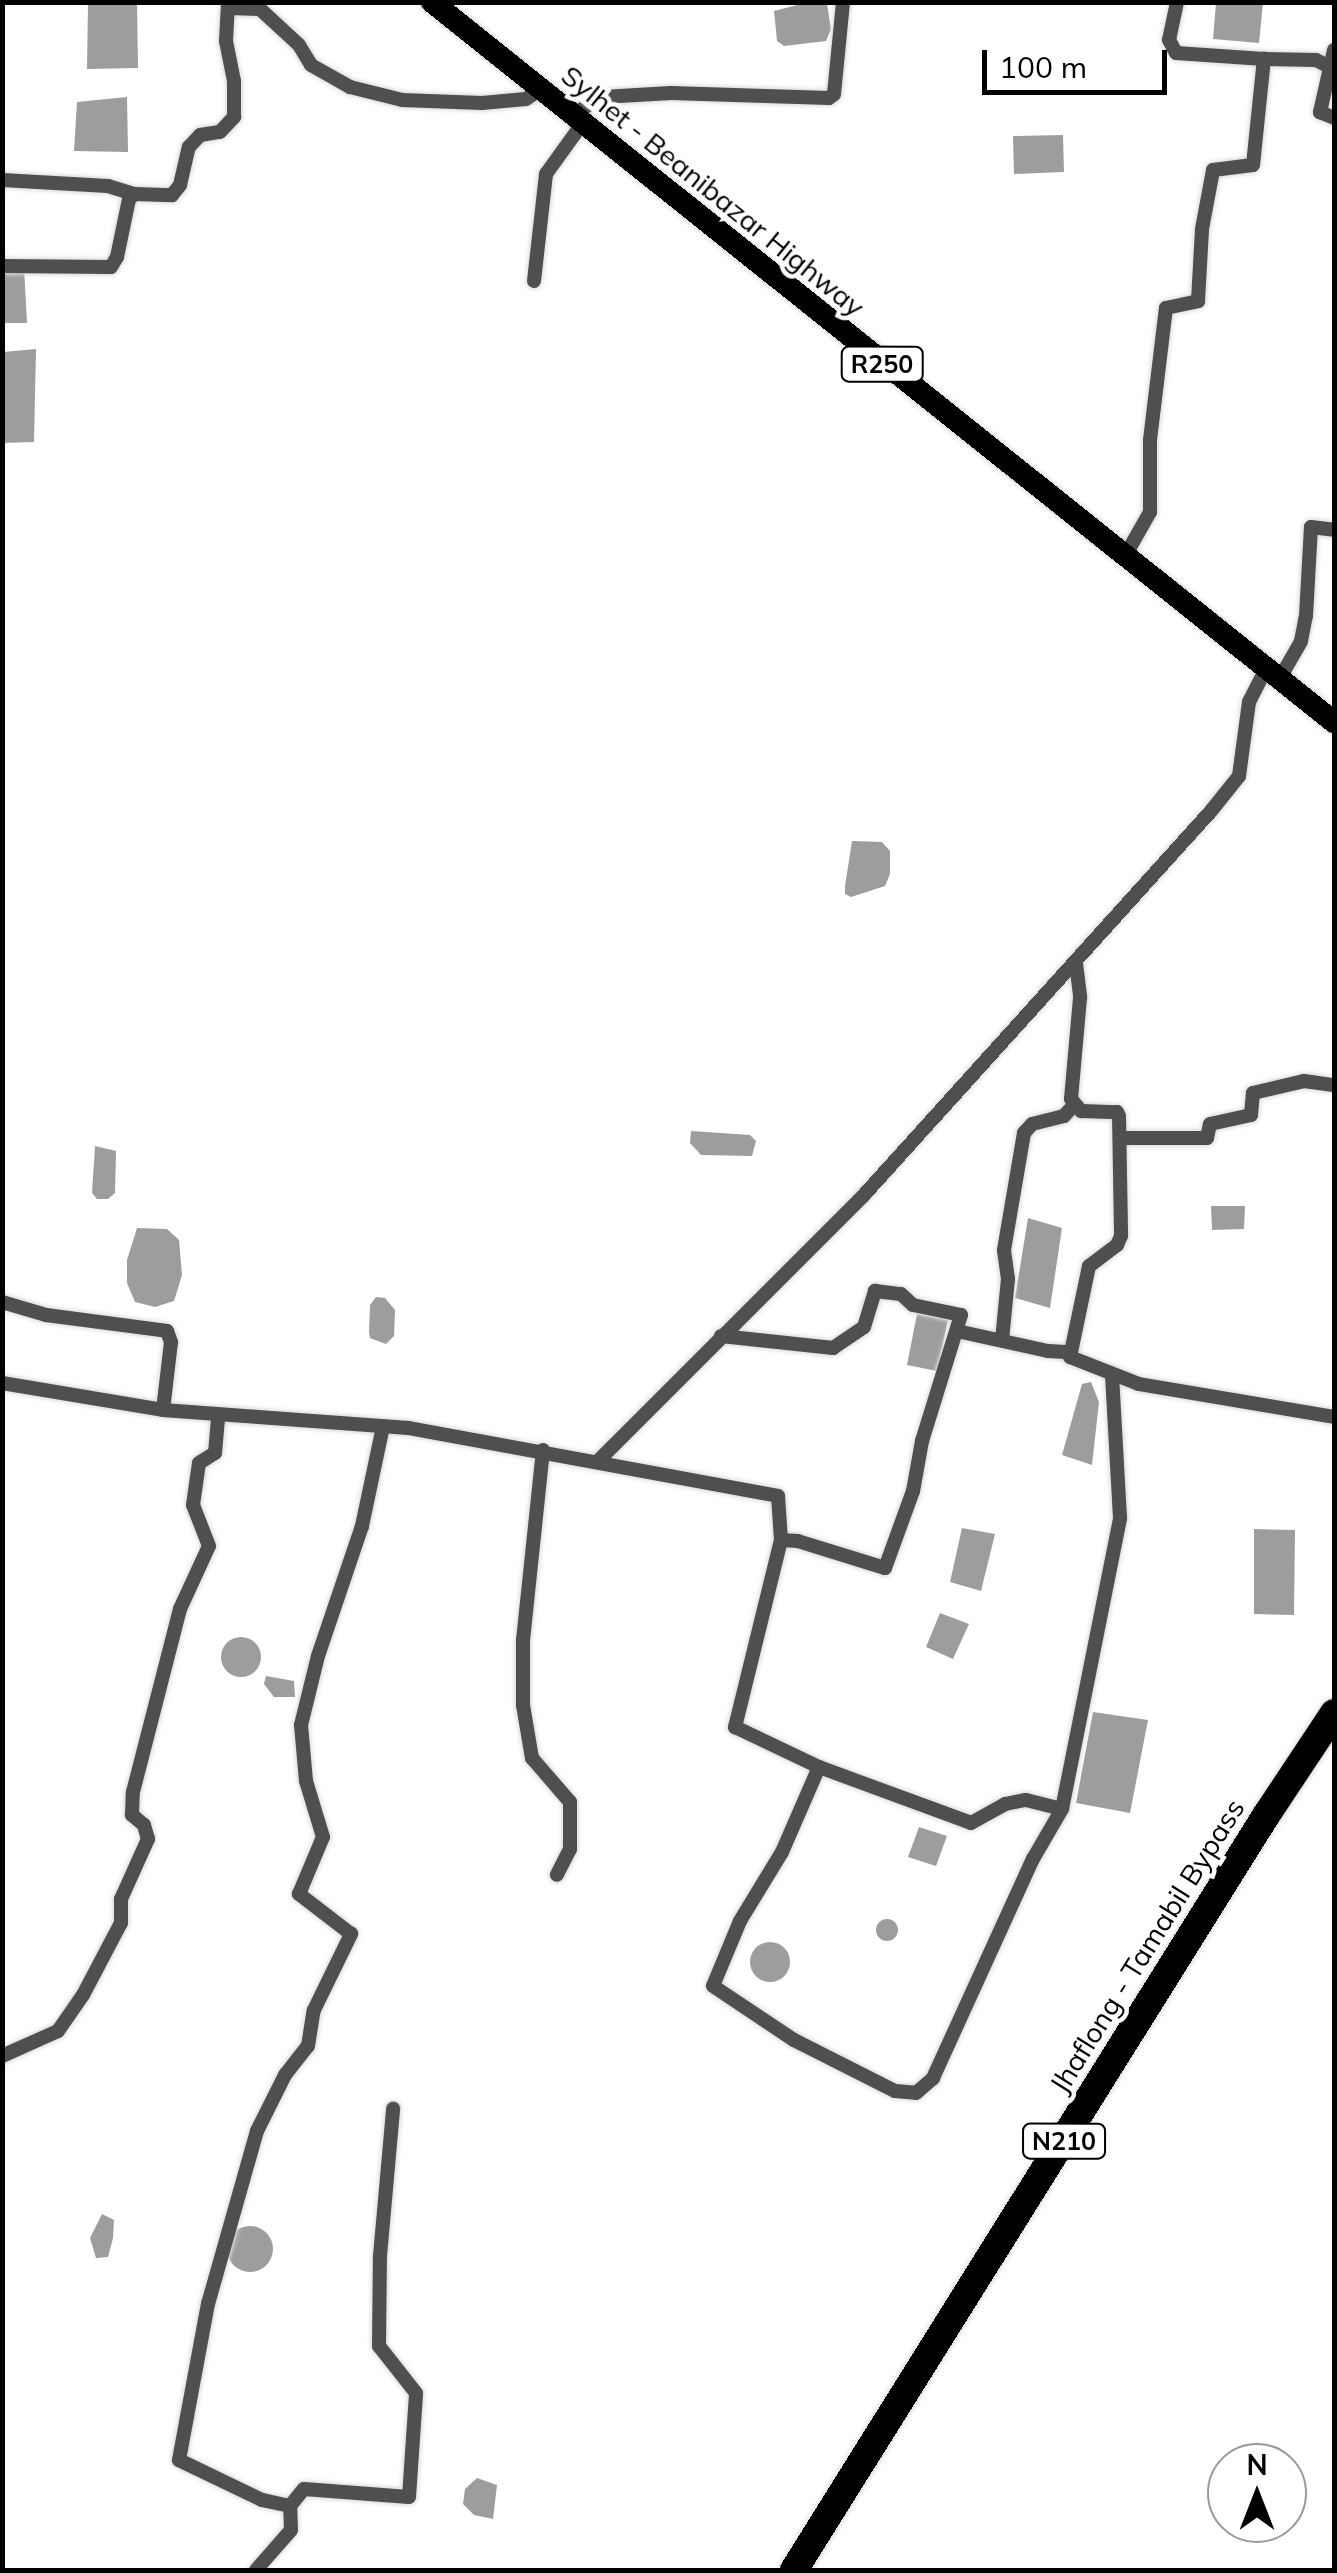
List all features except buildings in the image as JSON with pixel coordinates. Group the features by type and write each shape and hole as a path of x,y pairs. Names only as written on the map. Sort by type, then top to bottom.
{"highway":[{"name":"Jhaflong - Tamabil Bypass","path":"794,2570 1334,1713"}],"main road":[{"name":"Sylhet - Beanibazar Highway","path":"432,2 1130,549 1334,722"},
{"name":"Sylhet - Beanibazar Highway","path":"448,2 582,116 1275,670 1334,711"}],"street":[{"path":"534,281 546,174 582,116 602,97 654,94 829,98 834,94 844,2"},
{"path":"1176,2 1169,40 1176,53 1316,60 1330,67"},
{"path":"2,180 108,186 135,194 172,195 180,186 189,147 200,135 220,132 234,117 234,81 226,41 228,5 260,9 299,45 311,65 350,88 402,100 482,102 526,99 540,90"},
{"path":"1334,50 1320,112 1334,118"},
{"path":"1130,549 1150,512 1150,440 1166,308 1198,300 1202,229 1213,170 1253,165 1264,59"},
{"path":"2,266 111,266 118,257 129,199 135,194"},
{"path":"598,1461 864,1194 1076,963 1239,776 1249,702 1301,642 1311,527 1334,530"},
{"path":"1002,1340 1008,1280 1004,1250 1024,1132 1032,1124 1064,1116 1073,1106 1080,998 1076,963"},
{"path":"1121,1138 1207,1138 1210,1124 1251,1115 1253,1093 1304,1081 1334,1085"},
{"path":"1070,1352 1089,1266 1117,1245 1121,1236 1121,1138 1117,1112 1073,1106"},
{"path":"721,1336 833,1348 864,1327 875,1291 901,1294 913,1305 962,1314 922,1441 913,1491 885,1568 781,1540"},
{"path":"2,1302 46,1315 168,1330 171,1342 163,1410"},
{"path":"957,1331 1070,1352 1080,1364 1112,1376 1334,1418"},
{"path":"819,1768 782,1852 740,1922 714,1986 794,2040 896,2091 916,2093 933,2078 1033,1859 1062,1809 1120,1518 1112,1376"},
{"path":"2,1383 163,1410 383,1426 543,1450 778,1496 781,1540 735,1727 819,1768 972,1823 1005,1804 1026,1800 1062,1809"},
{"path":"2,2056 58,2031 83,1995 121,1923 121,1899 148,1838 144,1825 132,1815 133,1792 180,1609 209,1546 193,1504 199,1463 214,1453 218,1415"},
{"path":"290,2506 262,2500 179,2460 208,2304 257,2131 286,2075 308,2046 314,2010 351,1934 299,1894 322,1837 306,1781 301,1725 318,1656 362,1526 383,1426"},
{"path":"543,1450 523,1640 523,1706 532,1758 570,1802 570,1849 557,1875"},
{"path":"256,2570 291,2530 290,2506 304,2488 409,2497 416,2393 378,2346 380,2256 393,2109"}],"shaded area":[{"path":"88,3 137,3 138,68 87,69"},
{"path":"1216,3 1263,3 1259,43 1213,39"},
{"path":"801,4 827,4 831,29 826,41 784,46 777,41 774,11"},
{"path":"127,97 128,152 74,151 77,102"},
{"path":"1063,135 1064,172 1014,174 1013,136"},
{"path":"24,267 27,323 3,323 3,269"},
{"path":"36,349 34,442 3,443 3,352"},
{"path":"852,841 882,842 890,851 890,874 885,886 851,897 845,894 845,886"},
{"path":"691,1131 750,1135 756,1141 752,1156 701,1155 690,1143"},
{"path":"95,1146 116,1151 115,1193 108,1199 97,1199 92,1193"},
{"path":"1211,1206 1245,1206 1244,1229 1212,1230"},
{"path":"1028,1218 1062,1228 1050,1308 1015,1298"},
{"path":"137,1228 167,1229 179,1240 182,1275 174,1301 155,1307 135,1302 127,1283 127,1260"},
{"path":"376,1297 385,1298 395,1310 394,1336 386,1344 370,1338 370,1305"},
{"path":"917,1314 948,1320 937,1371 907,1365"},
{"path":"1091,1382 1099,1402 1092,1465 1062,1455 1082,1384"},
{"path":"962,1528 995,1534 981,1591 950,1582"},
{"path":"1254,1529 1295,1530 1294,1615 1254,1614"},
{"path":"940,1613 969,1624 953,1659 926,1647"},
{"path":"241,1637 255,1643 261,1657 255,1671 241,1677 227,1671 221,1657 227,1643"},
{"path":"266,1676 294,1681 295,1697 274,1697 264,1684"},
{"path":"1093,1712 1148,1720 1130,1813 1076,1803"},
{"path":"919,1827 947,1836 936,1866 908,1857"},
{"path":"887,1919 895,1922 895,1938 887,1941 879,1938 876,1930 879,1922"},
{"path":"770,1942 784,1948 790,1962 784,1976 770,1982 756,1976 750,1962 756,1948"},
{"path":"102,2214 114,2220 113,2238 108,2257 96,2258 90,2238"},
{"path":"250,2226 266,2233 273,2249 266,2265 250,2272 234,2265 227,2249 234,2233"},
{"path":"477,2478 497,2485 493,2519 474,2515 463,2504 465,2489"}]}
